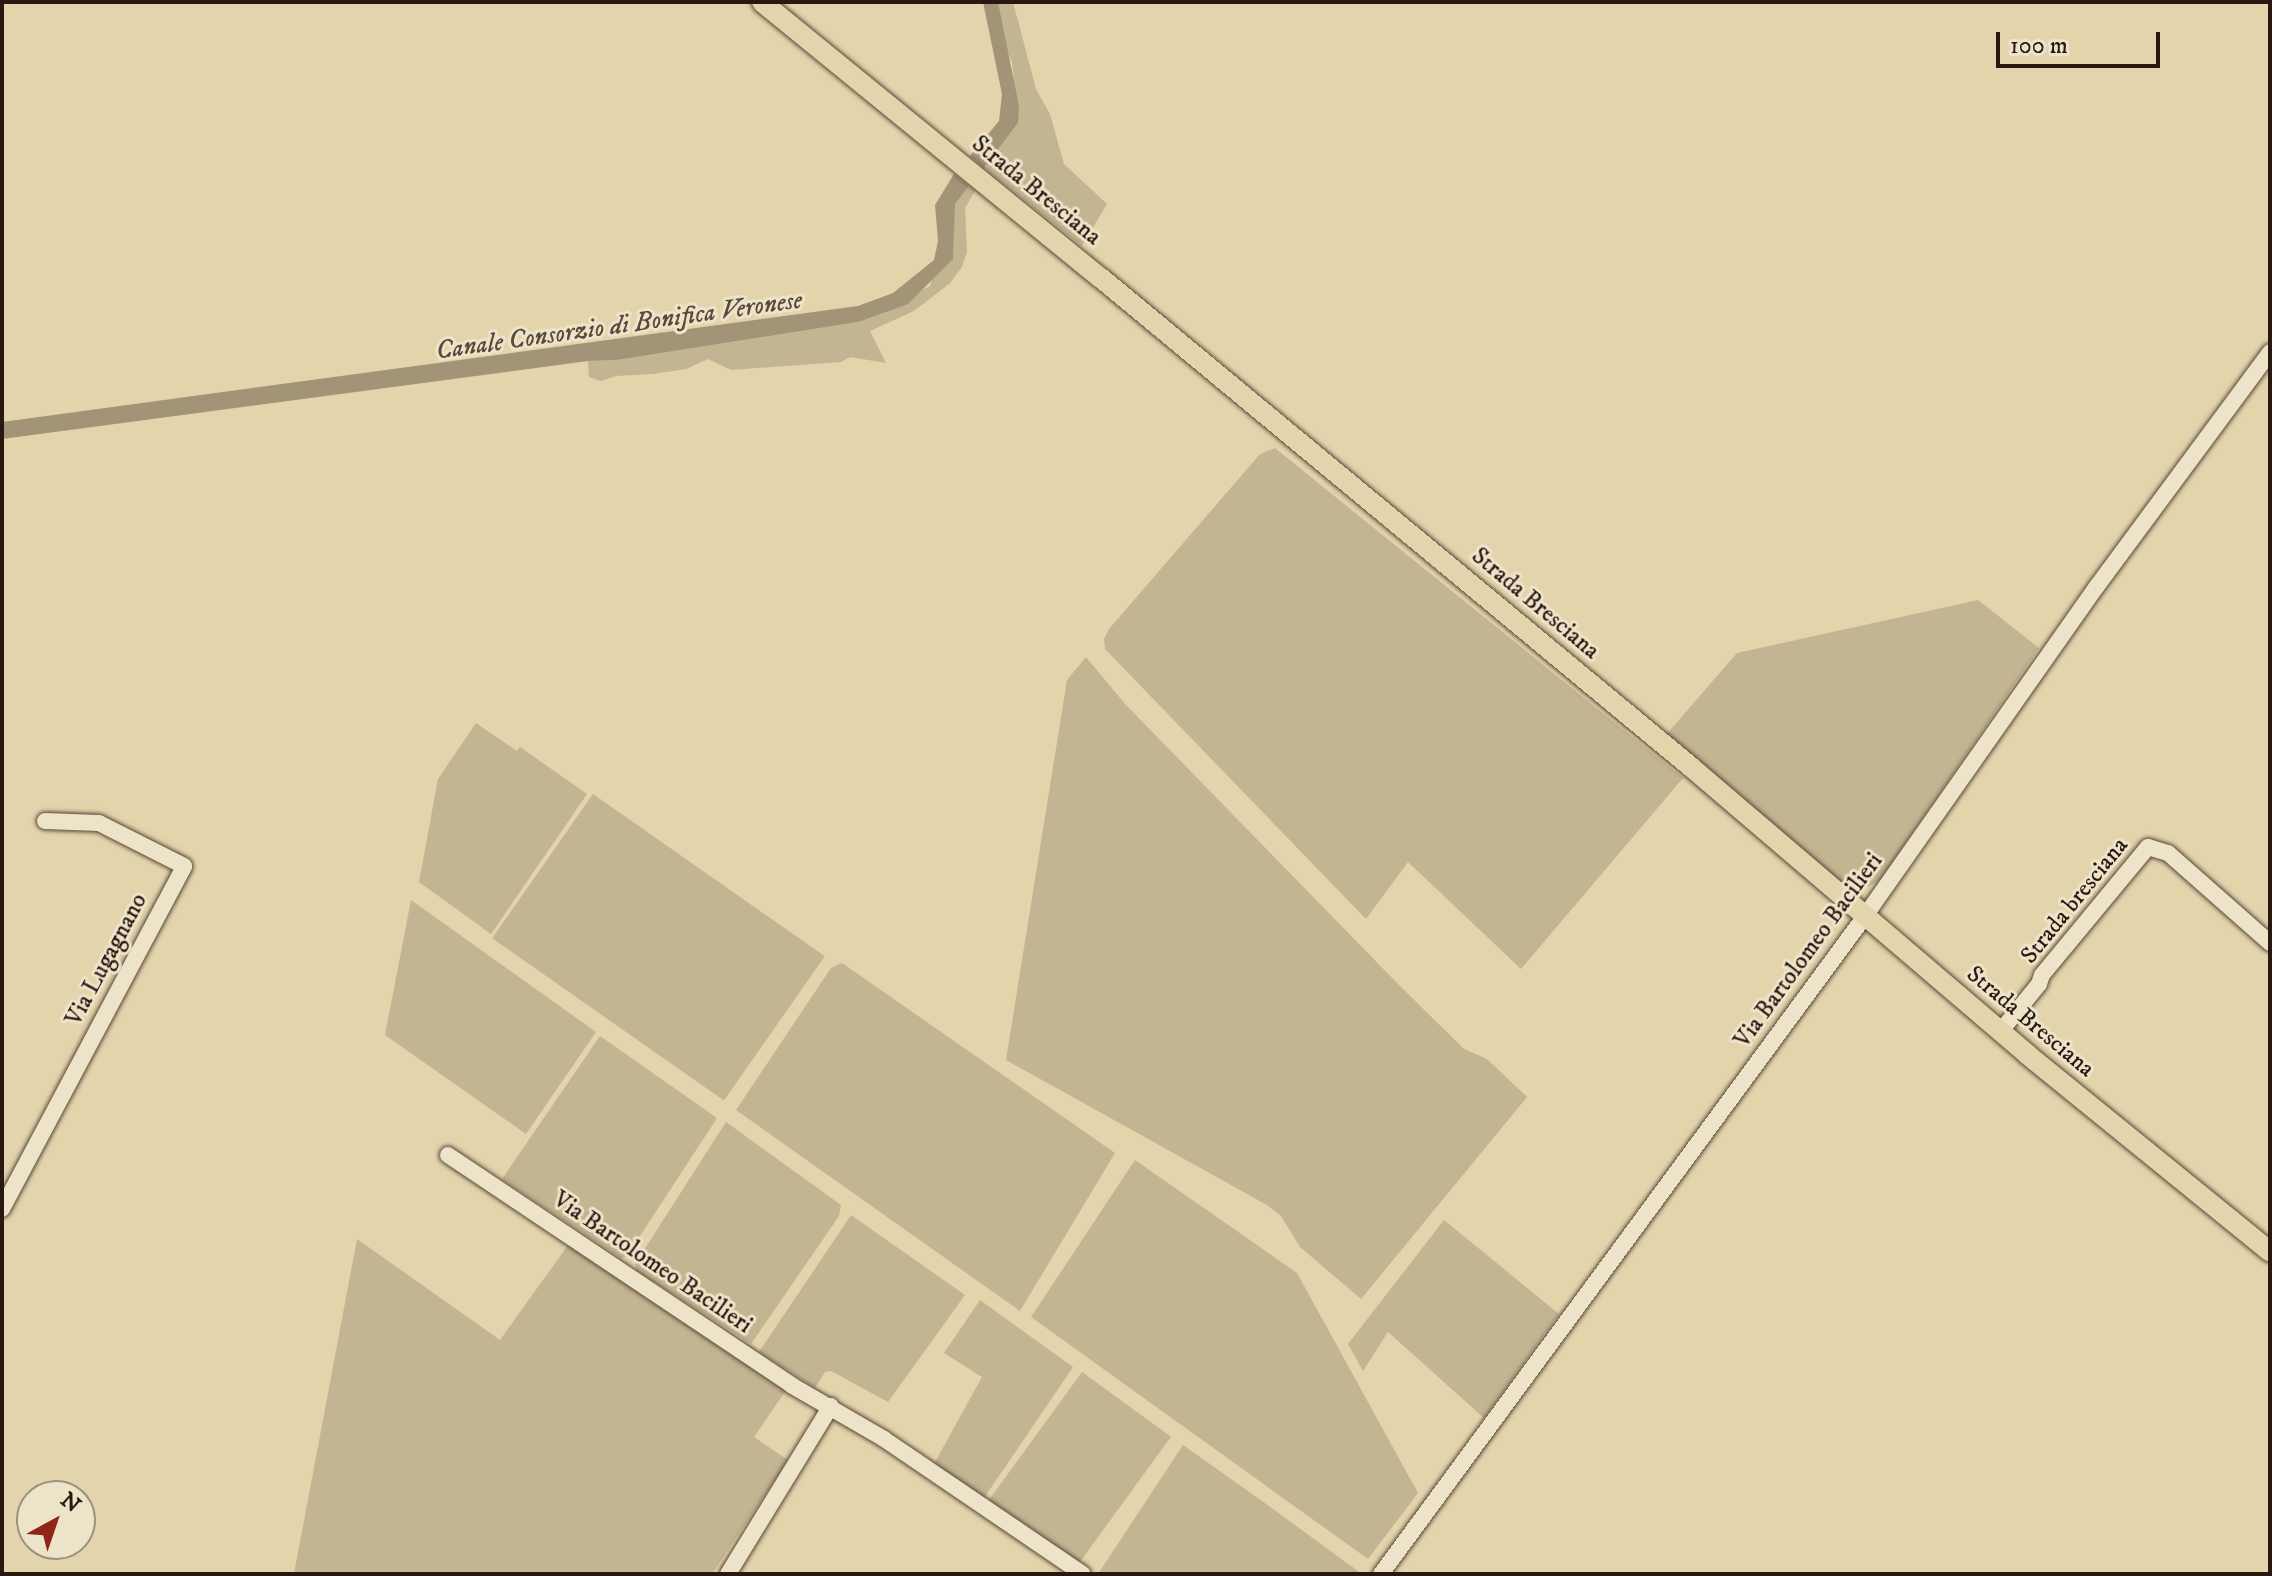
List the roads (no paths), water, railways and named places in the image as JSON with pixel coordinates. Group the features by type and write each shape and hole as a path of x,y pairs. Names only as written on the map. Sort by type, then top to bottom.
{"main road":[{"name":"Strada Bresciana","path":"762,2 972,172 2000,1032 2270,1252"}],"street":[{"name":"Via Bartolomeo Bacilieri","path":"1381,1574 1865,916 2097,586 2270,352"},
{"name":"Via Lugagnano","path":"2,1209 184,866 99,823 45,821"},
{"name":"Strada bresciana","path":"2000,1032 2039,984 2042,975 2148,847 2168,853 2270,943"},
{"name":"Via Bartolomeo Bacilieri","path":"448,1155 791,1385 831,1406 1083,1574"},
{"path":"728,1574 831,1406"}],"water label":[{"name":"Canale Consorzio di Bonifica Veronese","path":"619,326"}]}
